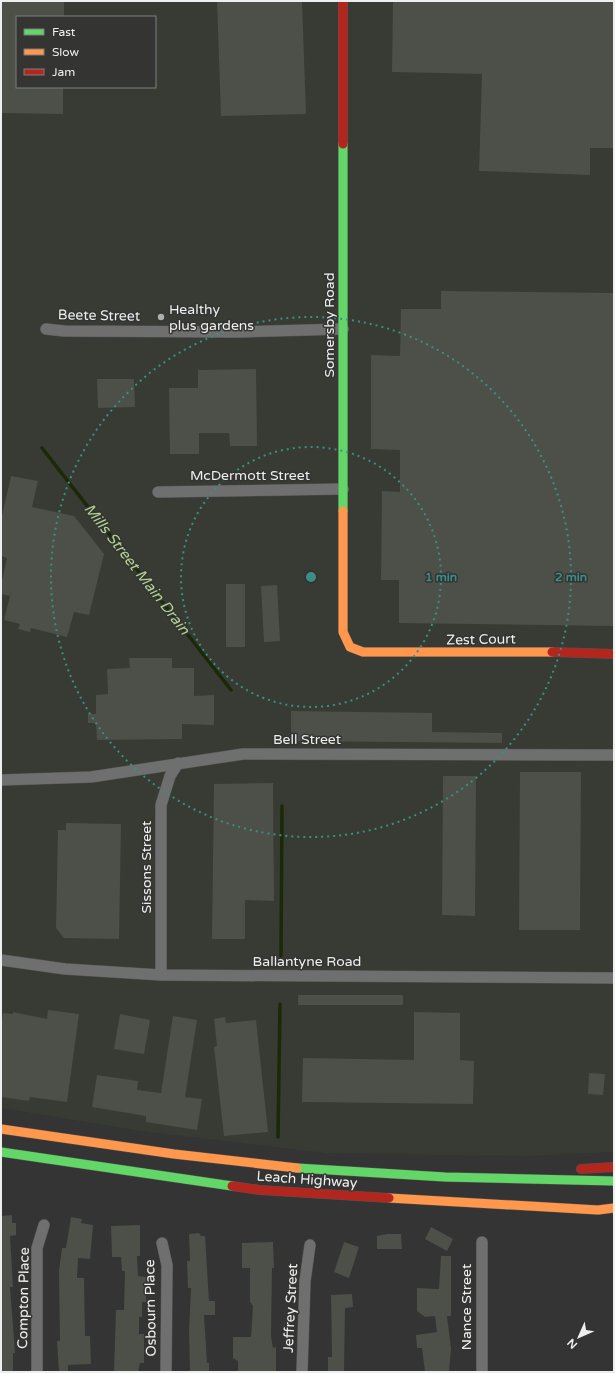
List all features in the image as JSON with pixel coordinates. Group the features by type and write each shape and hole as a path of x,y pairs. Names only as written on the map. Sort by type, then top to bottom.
{"main road":[{"name":"Somersby Road","path":"343,1 343,632 350,647"},
{"name":"Zest Court","path":"350,647 363,652 568,652 614,654"},
{"name":"Leach Highway","path":"1,1129 132,1148 276,1166 433,1177 614,1181"},
{"name":"Leach Highway","path":"1,1152 260,1190 614,1210"},
{"path":"575,1169 614,1167"},
{"path":"433,1177 559,1170"}],"street":[{"name":"Beete Street","path":"46,329 64,331 239,332 343,329"},
{"name":"McDermott Street","path":"158,492 343,489"},
{"name":"Bell Street","path":"1,780 91,777 243,754 614,755"},
{"name":"Sissons Street","path":"161,975 161,805 170,776 178,763"},
{"name":"Ballantyne Road","path":"1,960 65,969 161,975 614,978"},
{"name":"Compton Place","path":"37,1372 37,1248 44,1225"},
{"name":"Nance Street","path":"482,1242 482,1372"},
{"name":"Osbourn Place","path":"162,1243 167,1265 166,1372"},
{"name":"Jeffrey Street","path":"302,1372 305,1281 310,1245"}],"shaded area":[{"path":"1,1 614,1 614,1152 525,1156 326,1153 141,1131 1,1108"}],"building":[{"path":"1,1 64,1 64,16 16,16 16,88 63,88 63,114 1,113"},
{"path":"217,1 302,1 306,114 221,116"},
{"path":"393,1 614,1 614,148 590,148 590,175 479,171 482,74 392,72"},
{"path":"441,291 614,293 614,626 399,623 399,580 381,580 382,491 400,492 400,450 371,449 371,355 400,356 401,309 441,309"},
{"path":"256,369 257,446 230,446 229,433 199,433 199,454 170,454 169,388 198,388 198,370"},
{"path":"97,379 134,379 135,407 98,408"},
{"path":"11,476 38,481 32,507 74,516 104,554 89,615 74,612 67,637 31,628 30,632 18,629 20,624 4,620 10,596 1,594 1,585 7,558 1,556 1,520"},
{"path":"226,584 245,584 245,647 226,647"},
{"path":"277,585 280,641 264,642 261,586"},
{"path":"129,658 172,658 172,668 194,668 194,696 214,695 214,725 182,724 182,739 97,740 96,723 88,723 88,714 96,714 96,695 108,694 107,669 130,668"},
{"path":"291,711 432,713 432,732 502,733 502,743 291,741"},
{"path":"520,772 581,772 580,930 519,930"},
{"path":"443,776 476,776 475,916 442,915"},
{"path":"273,783 274,901 245,900 245,939 212,939 214,784"},
{"path":"66,823 121,824 119,939 64,938 56,928 58,830 66,830"},
{"path":"298,995 403,995 403,1005 298,1005"},
{"path":"48,1010 79,1014 67,1102 30,1097 29,1101 1,1097 1,1025 3,1013 13,1014 13,1012 47,1019"},
{"path":"414,1012 460,1013 460,1060 474,1061 473,1104 302,1102 303,1058 414,1060"},
{"path":"120,1014 150,1020 144,1054 114,1049"},
{"path":"173,1016 197,1020 185,1097 202,1099 197,1130 146,1122 146,1116 92,1107 97,1075 138,1081 137,1090 161,1093"},
{"path":"225,1017 226,1023 256,1020 268,1132 224,1136 214,1047 217,1046 214,1019"},
{"path":"589,1073 605,1074 603,1095 588,1094"},
{"path":"12,1215 12,1223 16,1223 16,1235 10,1236 13,1287 10,1287 15,1353 13,1353 13,1372 1,1372 1,1216"},
{"path":"71,1217 82,1219 81,1223 93,1225 90,1259 78,1258 77,1278 84,1278 85,1336 90,1336 91,1364 68,1365 68,1372 59,1372 57,1341 60,1341 59,1271 62,1248 66,1248"},
{"path":"140,1225 140,1256 137,1256 138,1276 146,1277 146,1302 142,1302 142,1317 139,1317 139,1334 144,1334 144,1363 140,1363 138,1372 114,1372 116,1310 124,1310 125,1271 122,1271 121,1257 112,1257 111,1226"},
{"path":"431,1227 453,1239 447,1251 425,1239"},
{"path":"199,1233 201,1236 205,1236 209,1301 215,1301 215,1315 204,1315 207,1363 209,1363 209,1372 190,1372 189,1330 191,1288 188,1288 187,1261 190,1261 189,1234"},
{"path":"401,1234 402,1249 377,1249 377,1236"},
{"path":"273,1242 274,1268 272,1268 271,1336 273,1348 276,1347 276,1372 238,1372 238,1361 233,1358 233,1337 251,1337 253,1306 250,1302 250,1268 242,1268 242,1243"},
{"path":"344,1242 359,1247 349,1278 334,1272"},
{"path":"441,1256 451,1256 451,1316 447,1316 451,1349 449,1372 425,1372 422,1348 417,1348 416,1335 437,1332 435,1316 425,1317 417,1311 417,1288 439,1289"},
{"path":"352,1294 353,1307 345,1308 344,1372 328,1372 328,1357 332,1357 331,1295"}],"waterway":[{"name":"Mills Street Main Drain","path":"42,448 231,690"},
{"name":"Mills Street Main Drain","path":"281,956 282,806"},
{"name":"Mills Street Main Drain","path":"278,1137 280,1004"}],"traffic: fast":[{"path":"343,144 343,511"},
{"path":"1,1152 232,1186"},
{"path":"297,1168 445,1177 614,1181"}],"traffic: slow":[{"path":"343,511 343,632 350,647 363,652 552,652"},
{"path":"1,1129 174,1154 297,1168"},
{"path":"389,1198 598,1210 614,1208"}],"traffic: jam":[{"path":"343,1 343,144"},
{"path":"552,652 614,654"},
{"path":"581,1169 614,1167"},
{"path":"232,1186 260,1190 389,1198"}],"place":[{"name":"Healthy plus gardens","path":"161,317"}]}
